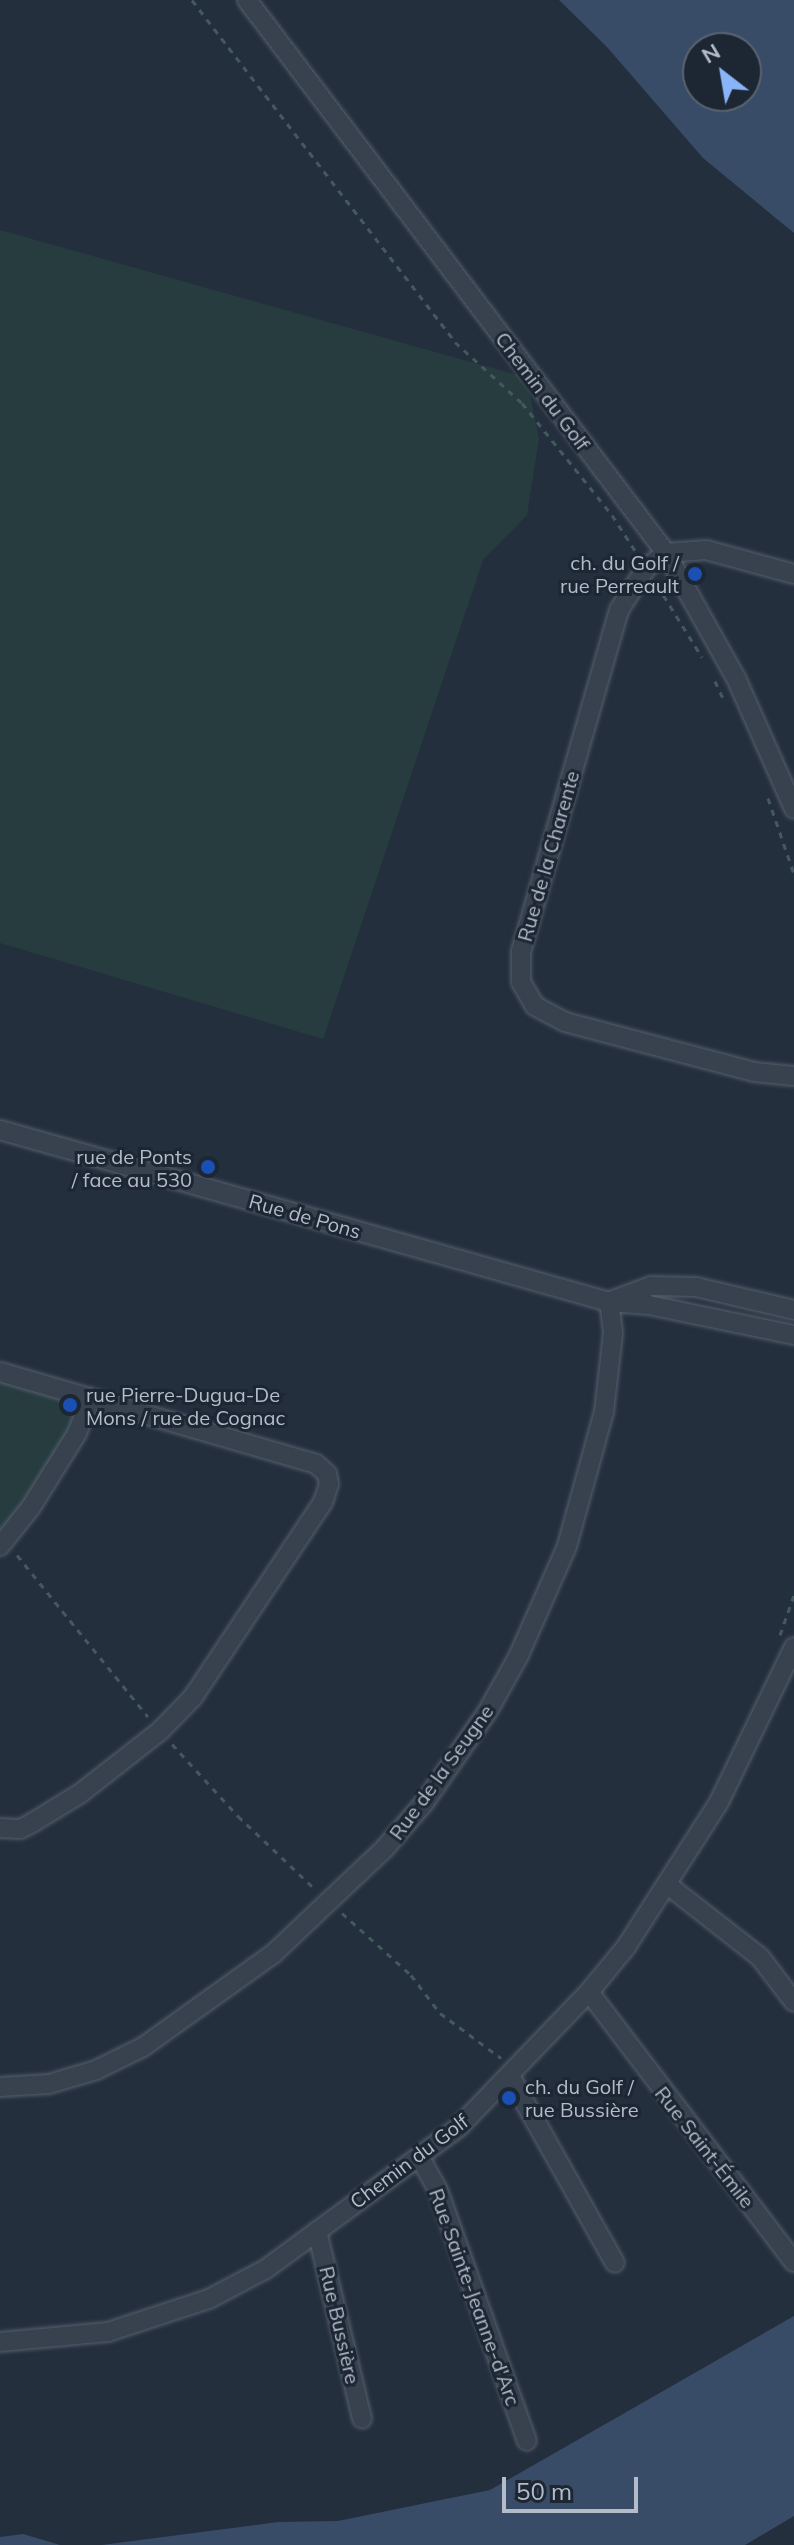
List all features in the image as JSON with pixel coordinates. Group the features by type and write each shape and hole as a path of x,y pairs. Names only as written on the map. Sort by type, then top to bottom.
{"street":[{"name":"Chemin du Golf","path":"247,0 666,553 736,678 794,809"},
{"path":"666,553 706,550 794,574"},
{"name":"Rue de la Charente","path":"666,553 646,568 619,610 521,951 521,982 535,1006 565,1022 754,1072 794,1076"},
{"name":"Rue de Pons","path":"0,1130 609,1302 664,1307 794,1335"},
{"path":"609,1302 628,1292 651,1286 696,1287 794,1310"},
{"name":"Rue de la Seugne","path":"0,2087 49,2084 96,2070 143,2047 273,1954 385,1848 424,1803 489,1709 519,1655 567,1546 590,1473 604,1412 613,1333 609,1302"},
{"path":"0,1372 316,1464 327,1474 329,1484 323,1502 193,1697 160,1731 81,1793 20,1829 0,1828"},
{"path":"3,1543 31,1507 77,1433 91,1398"},
{"name":"Chemin du Golf","path":"0,2342 73,2338 159,2318 209,2299 266,2269 459,2127 589,1992 669,1886 719,1802 785,1647"},
{"path":"669,1886 760,1957 794,2002"},
{"name":"Rue Saint-Émile","path":"589,1992 794,2262"},
{"path":"510,2076 615,2263"},
{"name":"Rue Sainte-Jeanne-d'Arc","path":"419,2156 438,2190 527,2441"},
{"name":"Rue Bussière","path":"317,2231 362,2419"}],"path":[{"path":"192,0 455,342 522,403 612,515 702,658"},
{"path":"710,671 729,709"},
{"path":"764,788 794,874"},
{"path":"3,1543 160,1731 238,1816 327,1901 403,1967 440,2013 502,2059 510,2076"},
{"path":"785,1647 794,1595"}],"green space":[{"path":"0,230 517,375 530,394 539,439 527,515 483,560 323,1039 0,943"},
{"path":"0,1372 91,1398 0,1546"}],"water":[{"path":"559,0 794,0 794,233 703,158 607,47"},
{"path":"794,2316 794,2516 745,2545 102,2545 278,2522 338,2521 490,2490"},
{"path":"23,2534 60,2545 0,2545 0,2537"}],"place":[{"name":"ch. du Golf / rue Perreault","path":"695,574"},
{"name":"rue de Ponts / face au 530","path":"208,1167"},
{"name":"rue Pierre-Dugua-De Mons / rue de Cognac","path":"70,1405"},
{"name":"ch. du Golf / rue Bussière","path":"509,2098"}]}
